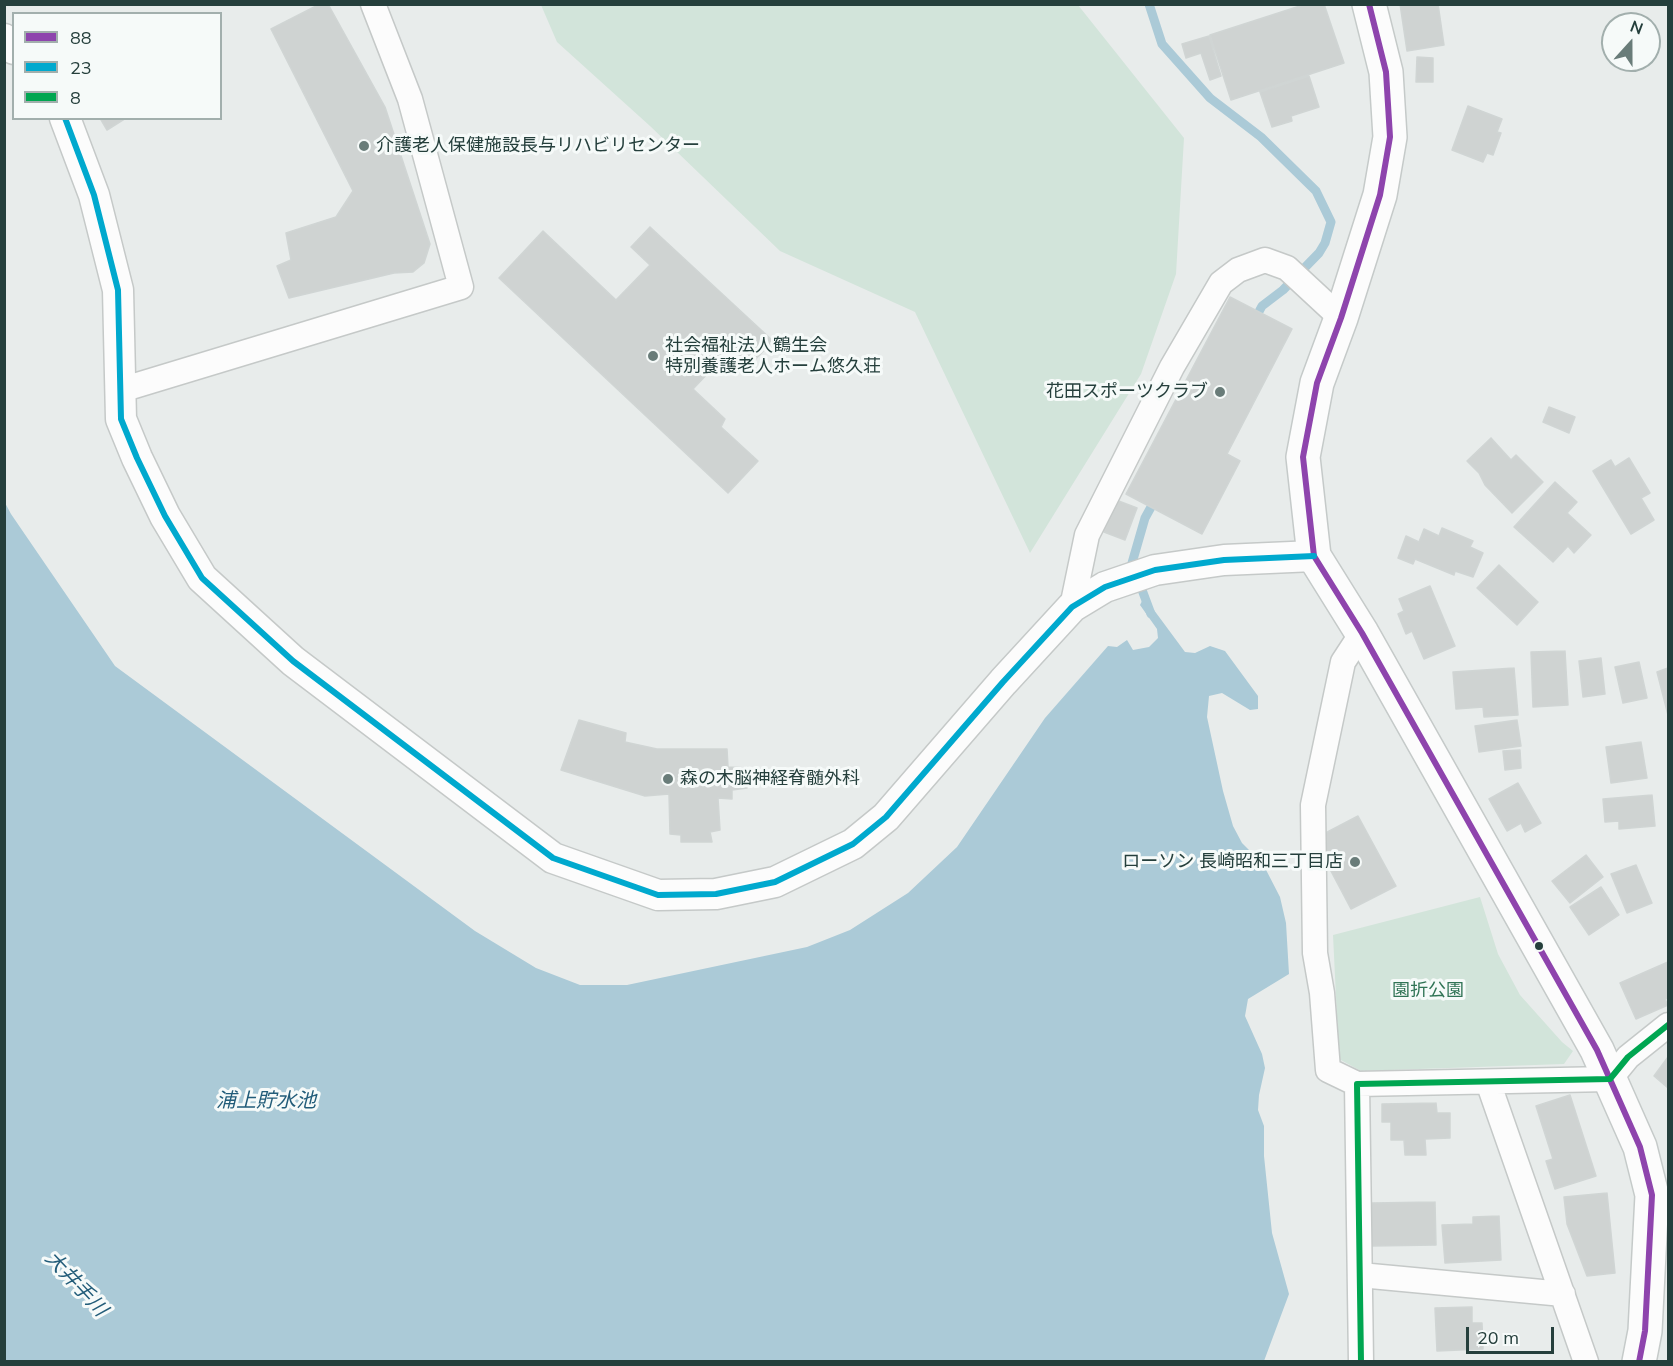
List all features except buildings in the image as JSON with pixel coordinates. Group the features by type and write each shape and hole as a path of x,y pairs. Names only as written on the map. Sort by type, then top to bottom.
{"main road":[{"path":"1369,4 1386,72 1390,137 1380,195 1341,318 1317,383 1303,457 1314,556 1362,633 1597,1050 1641,1147 1652,1195 1645,1331 1639,1362"}],"street":[{"path":"121,390 461,287 410,99 373,4"},
{"path":"66,120 94,195 118,290 121,419 165,516 202,578 293,661 553,858 658,895 716,894 775,882 853,844 886,818 1003,682 1072,607 1117,581 1155,570 1224,560 1314,556"},
{"path":"1072,607 1087,535 1172,367 1221,283 1238,270 1265,260 1287,268 1341,318"},
{"path":"1362,633 1343,662 1313,804 1315,953 1322,993 1328,1070 1357,1084 1610,1079 1628,1057 1668,1025"},
{"path":"1488,1082 1586,1362"},
{"path":"1357,1084 1361,1362"},
{"path":"1360,1275 1563,1294"}],"green space":[{"path":"541,5 1078,5 1184,138 1176,274 1141,374 1030,553 915,312 780,251 650,126 557,42"},
{"name":"園折公園","path":"1480,897 1498,954 1520,995 1562,1042 1573,1051 1564,1064 1361,1071 1339,1059 1333,935"}],"water":[{"name":"浦上貯水池","path":"4,501 115,666 475,931 536,968 580,985 627,985 807,947 850,930 908,893 957,847 1045,718 1108,646 1117,647 1127,640 1133,650 1149,647 1158,638 1157,629 1140,605 1142,601 1151,606 1185,652 1195,653 1210,646 1225,651 1258,696 1258,709 1250,710 1222,693 1209,696 1207,717 1233,826 1242,843 1263,864 1280,897 1286,923 1289,974 1248,999 1245,1016 1262,1054 1265,1068 1258,1110 1264,1126 1264,1156 1272,1233 1289,1294 1264,1361 5,1361"}],"waterway":[{"path":"1149,4 1162,44 1210,98 1261,137 1316,191 1331,222 1325,243 1319,253 1283,290 1262,306 1254,321"},
{"path":"1151,614 1132,563 1145,518 1156,498"}],"transit line":[{"name":"88","path":"1369,4 1386,72 1390,137 1380,195 1341,318 1317,383 1303,457 1314,556 1362,633 1597,1050 1640,1147 1652,1195 1645,1331 1639,1362"},
{"name":"23","path":"66,120 94,195 118,290 121,419 165,516 202,578 293,661 553,858 658,895 716,894 775,882 853,844 886,817 1003,682 1072,607 1105,587 1155,570 1224,560 1314,556"},
{"name":"8","path":"1361,1362 1357,1084 1610,1079 1628,1057 1668,1025"}],"place":[{"name":"介護老人保健施設長与リハビリセンター","path":"364,146"},
{"name":"社会福祉法人鶴生会 特別養護老人ホーム悠久荘","path":"653,356"},
{"name":"花田スポーツクラブ","path":"1220,392"},
{"name":"森の木脳神経脊髄外科","path":"668,779"},
{"name":"ローソン 長崎昭和三丁目店","path":"1355,862"}],"water label":[{"name":"大井手川","path":"76,1284"}]}
